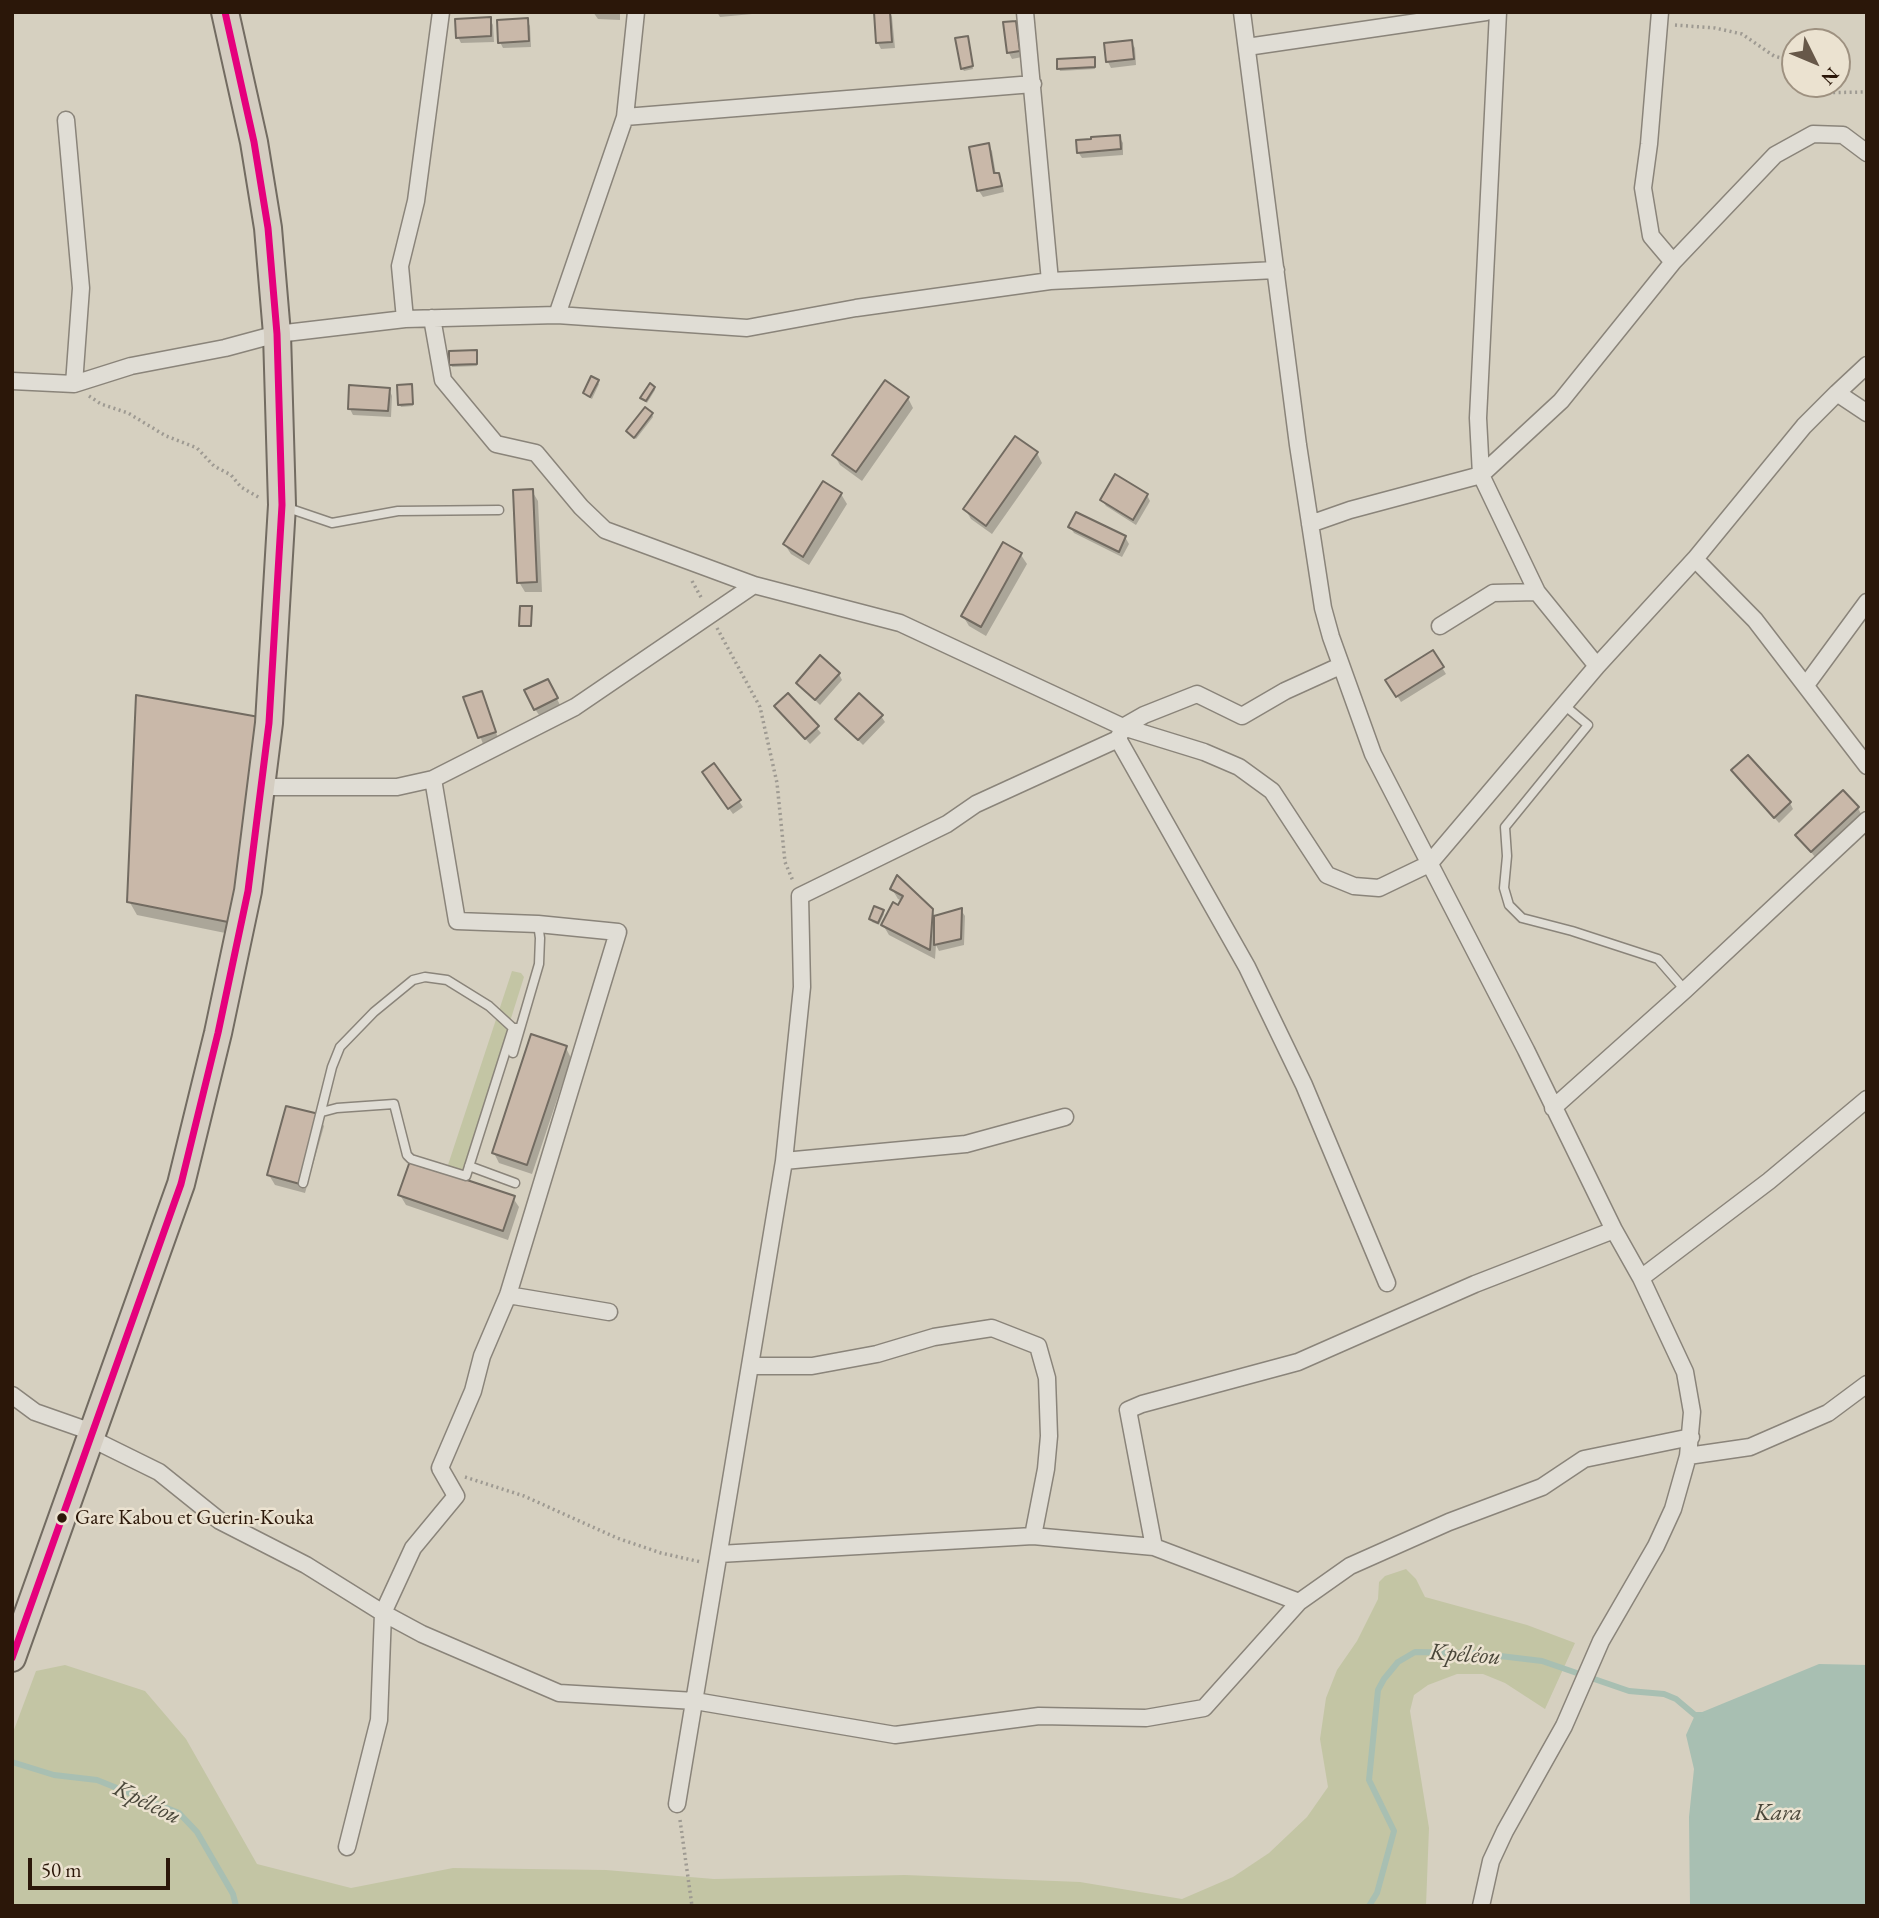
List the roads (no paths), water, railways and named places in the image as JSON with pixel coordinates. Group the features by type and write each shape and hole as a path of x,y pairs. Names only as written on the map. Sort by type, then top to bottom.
{"main road":[{"path":"12,1658 181,1184 248,891 270,723 282,505 277,334 268,228 254,142 225,12"}],"street":[{"path":"405,319 400,266 415,201 441,12"},
{"path":"557,315 625,117 636,12"},
{"path":"1025,12 1050,281"},
{"path":"1242,12 1322,608 1340,666 1373,754 1505,1009 1614,1230 1641,1278 1685,1372 1692,1412 1688,1456 1673,1509 1656,1546 1601,1641 1564,1726 1490,1860 1481,1906"},
{"path":"1247,47 1486,12"},
{"path":"1498,12 1478,418 1481,475 1537,592 1597,666"},
{"path":"1664,16 1643,188 1651,236 1673,262"},
{"path":"625,117 1033,84"},
{"path":"66,120 81,288 74,384"},
{"path":"1310,524 1350,510 1481,475 1561,401 1673,262 1775,155 1813,134 1843,135 1867,153"},
{"path":"12,381 74,384 131,366 225,348 277,334 405,319 557,315 747,328 856,308 1050,281 1276,270"},
{"path":"432,318 443,380 496,444 537,453 581,507 605,530 754,585 900,623 1120,733 1204,752 1239,767 1272,792 1288,812 1327,875 1354,886 1380,887 1429,864 1597,666 1695,559 1804,426 1867,365"},
{"path":"1837,393 1867,414"},
{"path":"1695,559 1755,620 1867,766"},
{"path":"261,787 397,787 433,779 575,707 754,585"},
{"path":"1440,626 1493,593 1537,592"},
{"path":"1807,685 1867,602"},
{"path":"677,1804 784,1161 802,987 800,896 947,824 976,804 1120,733 1144,715 1197,694 1242,716 1285,691 1340,666"},
{"path":"1120,733 1247,967 1304,1085 1387,1283"},
{"path":"347,1847 379,1720 383,1613 412,1548 456,1496 440,1468 473,1391 482,1356 508,1295 618,932 538,924 457,921 433,779"},
{"path":"1553,1108 1685,990 1867,820"},
{"path":"1641,1278 1769,1181 1867,1099"},
{"path":"784,1161 966,1144 1065,1117"},
{"path":"1154,1547 1128,1410 1298,1362 1475,1284 1614,1230"},
{"path":"508,1295 609,1312"},
{"path":"750,1366 812,1366 877,1354 934,1337 992,1328 1038,1346 1047,1378 1049,1436 1034,1536"},
{"path":"1688,1456 1750,1447 1828,1413 1867,1384"},
{"path":"12,1395 35,1412 91,1435 159,1472 220,1521 306,1565 383,1613 422,1634 559,1693 695,1701 895,1735 1039,1716 1146,1718 1204,1708 1299,1602 1350,1566 1449,1522 1542,1487 1584,1459 1691,1437"},
{"path":"718,1560 1034,1536 1154,1547 1299,1602"}],"lane":[{"path":"282,505 332,523 398,511 499,510"},
{"path":"1564,705 1588,726 1505,827 1507,856 1504,888 1509,905 1522,918 1658,959 1685,990"},
{"path":"322,1112 337,1108 394,1104 404,1148 411,1159 466,1176 539,964 538,924"},
{"path":"303,1183 332,1067 340,1047 374,1012 414,980 425,977 447,980 489,1006 516,1028"},
{"path":"513,1053 516,1028"},
{"path":"469,1166 515,1183"}],"water":[{"name":"Kara","path":"1819,1664 1867,1665 1867,1906 1690,1906 1689,1817 1694,1769 1686,1735 1695,1715"}],"waterway":[{"name":"Kpéléou","path":"1369,1906 1377,1893 1394,1831 1369,1780 1378,1690 1398,1662 1415,1652 1475,1653 1542,1661 1629,1691 1664,1694 1676,1699 1695,1715 1701,1715"},
{"name":"Kpéléou","path":"12,1762 54,1775 97,1780 179,1813 197,1832 233,1894 236,1906"}],"place":[{"name":"Gare Kabou et Guerin-Kouka","path":"62,1518"}]}
